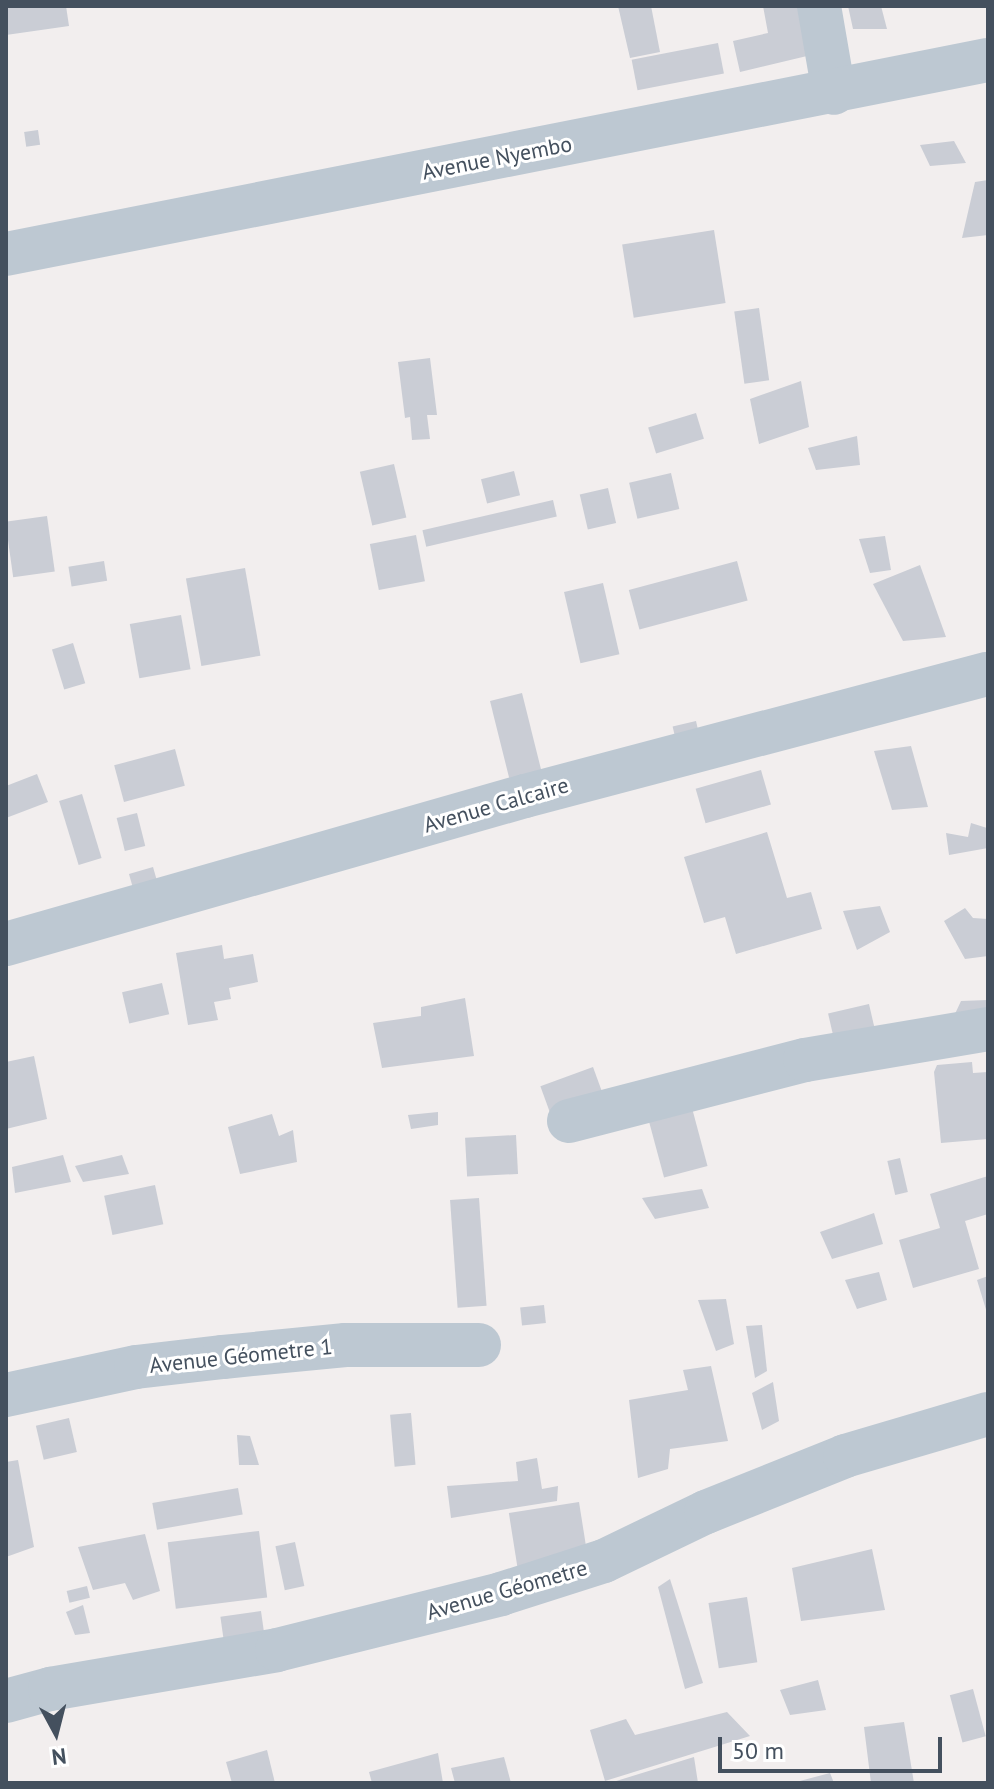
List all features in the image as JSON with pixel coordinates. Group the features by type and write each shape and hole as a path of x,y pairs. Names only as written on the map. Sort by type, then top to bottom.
{"street":[{"path":"819,6 834,93"},
{"name":"Avenue Nyembo","path":"6,254 834,93 988,60"},
{"name":"Avenue Calcaire","path":"6,944 525,796 988,674"},
{"path":"569,1121 805,1060 988,1029"},
{"name":"Avenue Géometre 1","path":"6,1395 136,1367 223,1357 345,1345 479,1345"},
{"name":"Avenue Géometre","path":"6,1701 50,1689 277,1650 501,1594 604,1561 706,1512 845,1456 988,1414"}],"building":[{"path":"6,6 66,6 69,26 6,35"},
{"path":"618,6 651,6 660,52 630,58"},
{"path":"763,6 798,6 807,56 740,72 733,41 768,33"},
{"path":"848,6 881,6 887,29 853,29"},
{"path":"718,43 724,73 638,90 632,60"},
{"path":"38,130 40,145 26,147 24,132"},
{"path":"954,141 966,163 930,166 920,145"},
{"path":"988,180 988,235 962,238 975,182"},
{"path":"714,230 726,303 634,318 622,245"},
{"path":"759,308 769,380 744,384 734,311"},
{"path":"430,358 437,415 427,415 430,439 412,440 410,417 405,418 398,362"},
{"path":"801,381 809,427 759,444 750,399"},
{"path":"696,413 704,439 656,453 648,428"},
{"path":"857,436 860,465 816,470 808,448"},
{"path":"394,464 406,518 372,525 360,472"},
{"path":"514,471 520,495 487,503 481,479"},
{"path":"671,473 679,509 637,519 629,483"},
{"path":"608,488 616,523 588,530 580,495"},
{"path":"553,500 557,517 426,547 422,530"},
{"path":"47,516 55,571 13,577 6,522"},
{"path":"416,535 425,581 379,590 370,544"},
{"path":"885,536 891,570 870,573 859,539"},
{"path":"104,561 107,581 72,586 68,567"},
{"path":"737,561 748,601 639,630 629,590"},
{"path":"920,565 946,637 903,641 873,584"},
{"path":"245,568 260,656 201,666 186,578"},
{"path":"603,583 619,654 580,663 564,592"},
{"path":"181,615 191,669 139,678 130,624"},
{"path":"73,643 85,683 64,690 52,649"},
{"path":"522,693 544,779 512,787 490,701"},
{"path":"696,721 701,742 678,748 673,726"},
{"path":"911,746 928,807 892,810 874,751"},
{"path":"175,749 185,786 124,802 114,765"},
{"path":"761,770 771,805 706,823 696,789"},
{"path":"37,774 48,802 6,818 6,786"},
{"path":"82,794 102,858 79,865 59,801"},
{"path":"137,813 145,846 125,851 117,818"},
{"path":"971,823 987,828 988,848 949,855 946,833 968,837"},
{"path":"767,832 787,898 811,892 822,929 736,954 725,917 704,923 684,857"},
{"path":"153,867 160,891 136,898 129,874"},
{"path":"880,906 890,932 857,950 843,911"},
{"path":"965,908 973,918 988,919 988,956 965,959 944,921"},
{"path":"222,945 224,959 253,954 258,982 229,988 231,999 214,1002 218,1020 188,1025 176,953"},
{"path":"162,983 169,1014 129,1023 122,992"},
{"path":"465,998 474,1056 382,1068 373,1023 421,1016 421,1007"},
{"path":"988,1000 988,1023 954,1016 961,1001"},
{"path":"869,1004 878,1044 837,1053 828,1013"},
{"path":"34,1056 47,1119 6,1129 6,1062"},
{"path":"972,1062 973,1073 988,1072 988,1139 941,1143 934,1072 937,1065"},
{"path":"593,1067 604,1098 552,1117 540,1086"},
{"path":"692,1108 708,1166 664,1178 649,1120"},
{"path":"438,1112 438,1125 411,1129 408,1115"},
{"path":"272,1114 279,1136 293,1130 297,1162 240,1174 228,1127"},
{"path":"516,1135 518,1174 467,1177 465,1138"},
{"path":"63,1155 71,1182 15,1193 12,1167"},
{"path":"122,1155 129,1174 83,1182 75,1166"},
{"path":"900,1158 908,1192 895,1195 887,1161"},
{"path":"988,1176 988,1214 965,1221 979,1269 913,1288 899,1240 940,1228 930,1194"},
{"path":"155,1185 163,1224 112,1235 104,1196"},
{"path":"702,1189 709,1208 655,1219 642,1198"},
{"path":"479,1198 487,1306 458,1308 450,1200"},
{"path":"874,1213 883,1244 832,1259 820,1232"},
{"path":"879,1272 887,1300 857,1309 845,1280"},
{"path":"988,1276 988,1312 987,1313 977,1280"},
{"path":"726,1299 734,1344 716,1351 698,1300"},
{"path":"544,1305 546,1323 522,1325 520,1308"},
{"path":"762,1325 767,1371 755,1378 746,1326"},
{"path":"711,1366 728,1441 670,1449 668,1469 638,1478 629,1400 688,1390 683,1370"},
{"path":"773,1382 779,1421 762,1430 752,1393"},
{"path":"411,1413 416,1465 395,1467 390,1415"},
{"path":"69,1418 77,1452 44,1460 36,1426"},
{"path":"237,1435 250,1436 259,1465 239,1465"},
{"path":"537,1458 542,1489 558,1486 557,1501 451,1518 447,1486 518,1481 516,1462"},
{"path":"18,1460 34,1547 6,1557 6,1462"},
{"path":"238,1488 243,1515 157,1530 152,1503"},
{"path":"579,1502 587,1555 517,1566 509,1513"},
{"path":"259,1531 267,1598 176,1609 168,1542"},
{"path":"145,1534 160,1591 133,1600 125,1583 93,1590 78,1547"},
{"path":"295,1542 304,1586 285,1590 275,1546"},
{"path":"872,1549 885,1610 801,1621 792,1568"},
{"path":"670,1579 703,1683 685,1689 658,1587"},
{"path":"87,1586 90,1598 70,1603 67,1591"},
{"path":"747,1597 757,1662 719,1668 708,1603"},
{"path":"83,1605 90,1633 75,1635 66,1612"},
{"path":"261,1611 265,1638 224,1643 220,1617"},
{"path":"818,1680 826,1710 790,1715 780,1690"},
{"path":"973,1689 986,1736 962,1743 950,1695"},
{"path":"727,1712 750,1736 605,1781 590,1730 626,1719 635,1735"},
{"path":"904,1722 914,1783 871,1783 864,1727"},
{"path":"267,1750 275,1783 232,1783 226,1762"},
{"path":"438,1753 443,1783 372,1783 369,1772"},
{"path":"504,1757 511,1783 455,1783 451,1768"},
{"path":"694,1757 698,1783 613,1783 613,1782"},
{"path":"830,1773 834,1783 796,1783 796,1782"}]}
